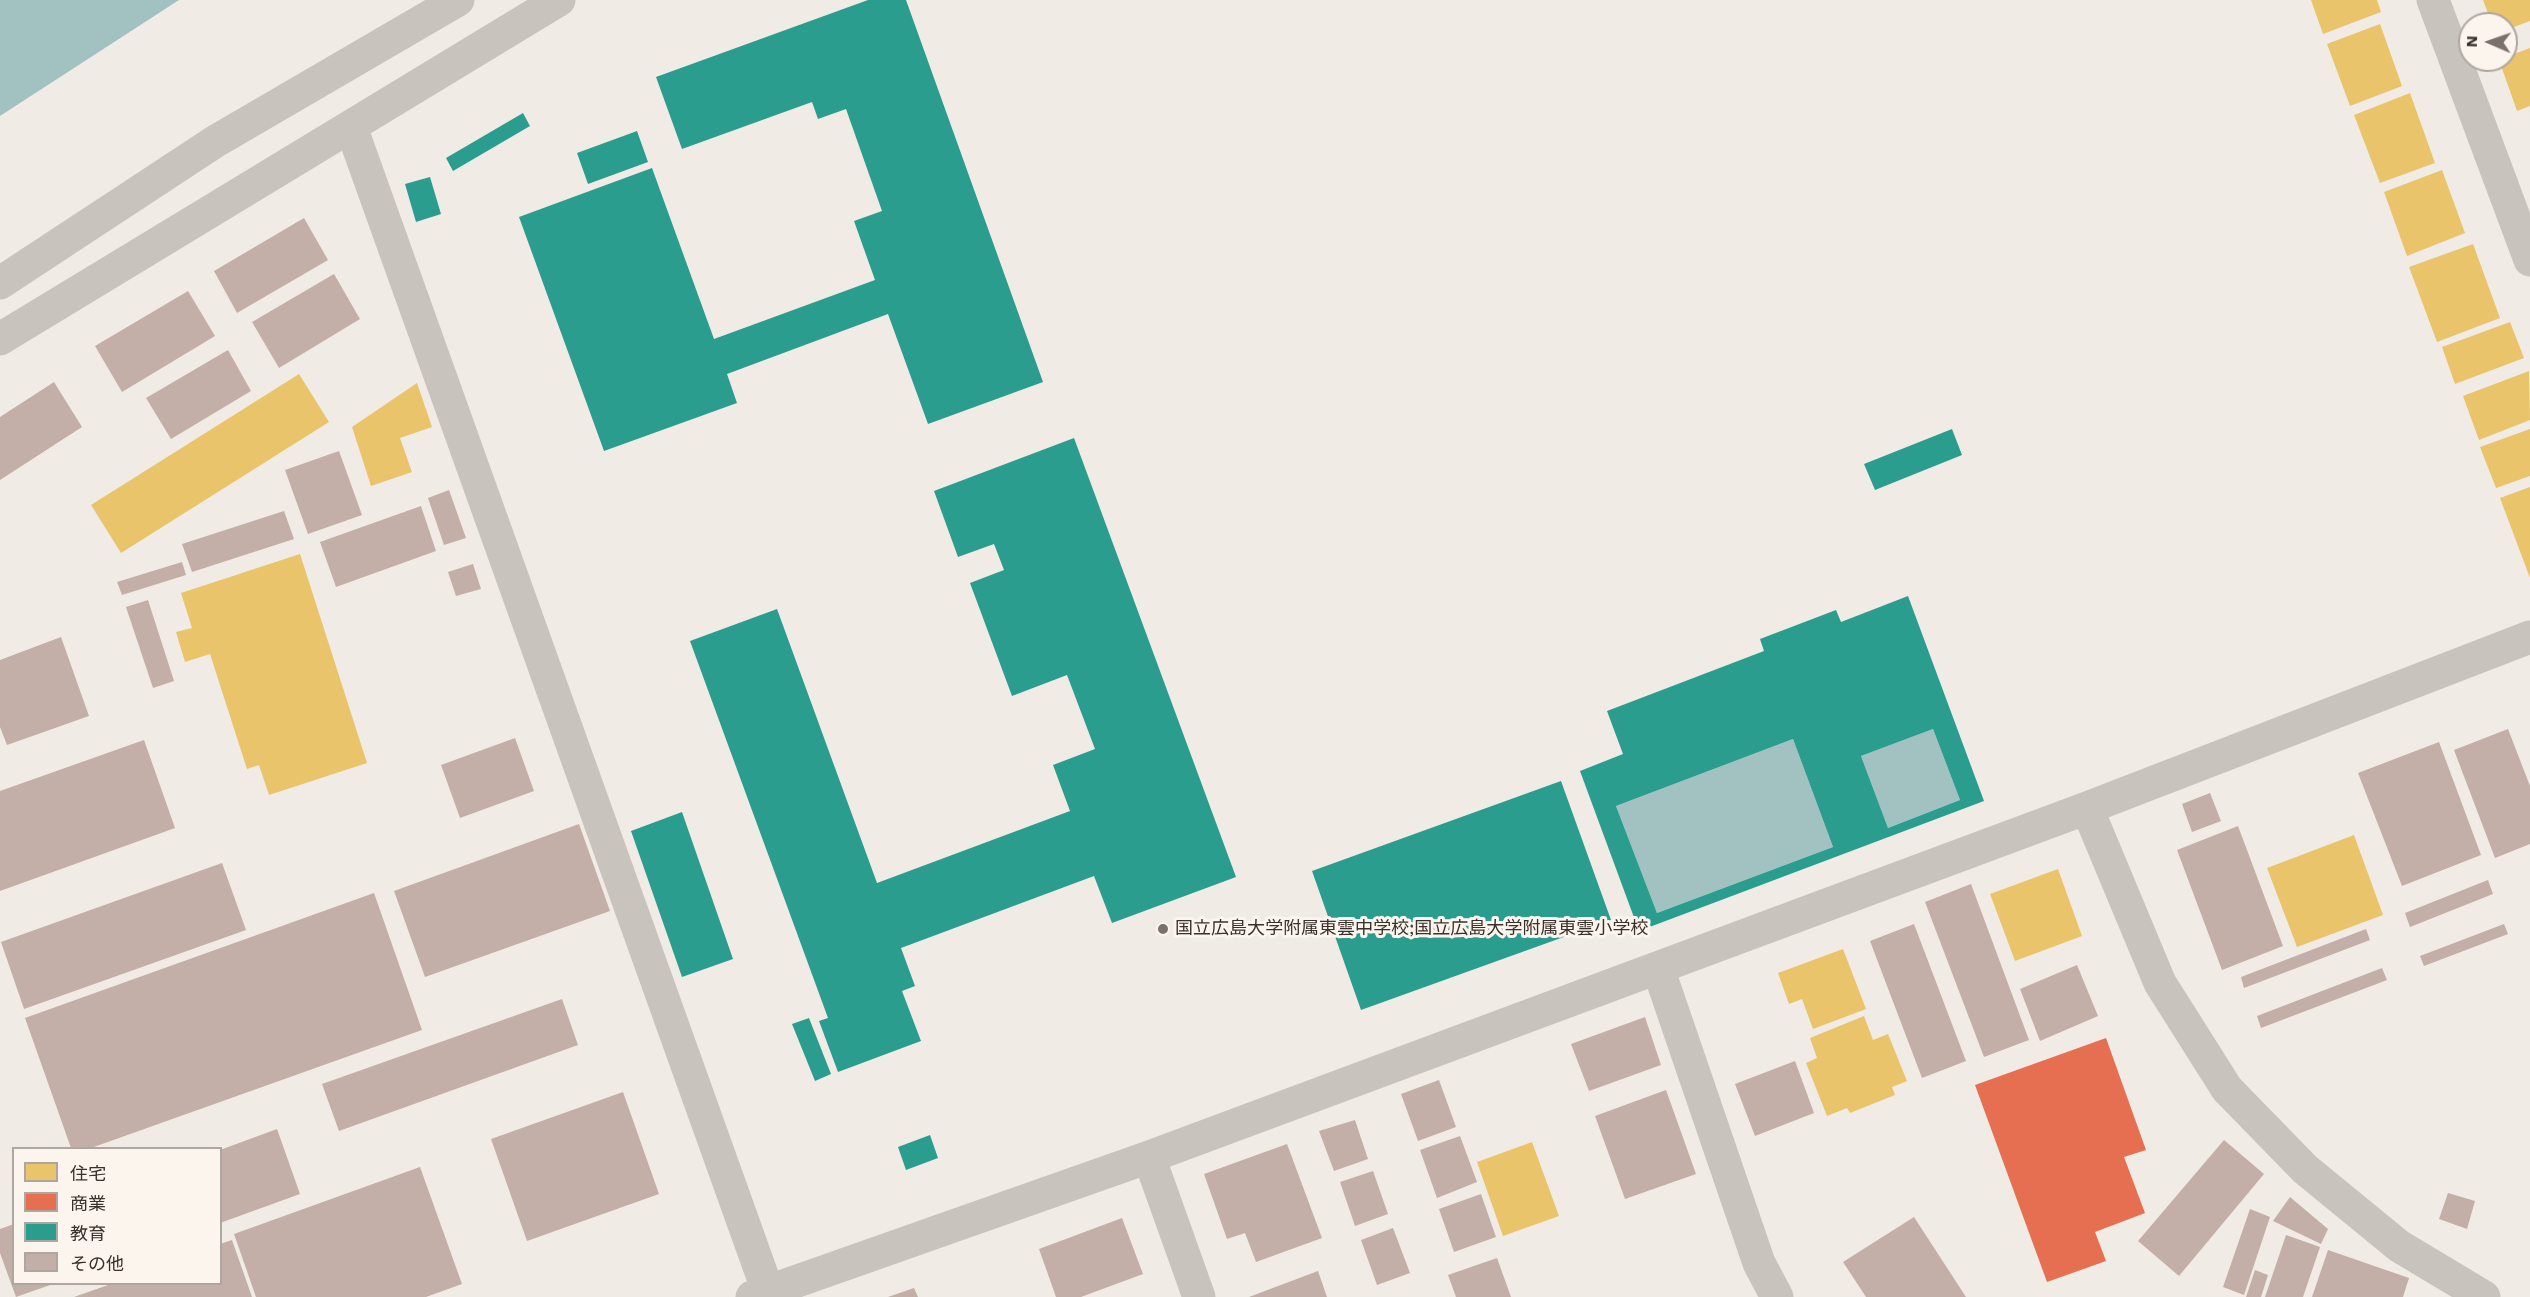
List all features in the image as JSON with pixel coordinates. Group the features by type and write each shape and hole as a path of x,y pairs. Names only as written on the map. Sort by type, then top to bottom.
{"street":[{"path":"0,283 216,141 458,0"},
{"path":"0,339 559,0"},
{"path":"2433,0 2530,260"},
{"path":"351,127 763,1295 1149,1157 1658,968 2087,808 2530,637"},
{"path":"2087,808 2160,983 2227,1089 2305,1168 2399,1246 2484,1297"},
{"path":"1658,968 1759,1263 1778,1297"},
{"path":"1149,1157 1199,1297"}],"water":[{"path":"0,0 179,0 0,116"},
{"path":"1933,729 1960,800 1888,828 1861,756"},
{"path":"1793,739 1833,847 1657,913 1616,806"}],"building: 住宅":[{"path":"2311,0 2377,0 2381,12 2323,34"},
{"path":"2483,0 2530,0 2530,21 2518,26 2518,12 2488,12"},
{"path":"2380,24 2402,86 2350,106 2327,44"},
{"path":"2530,48 2530,106 2517,111 2503,72 2518,72 2518,52"},
{"path":"2410,93 2435,163 2380,183 2354,115"},
{"path":"2442,170 2465,233 2407,256 2384,192"},
{"path":"2473,244 2500,318 2437,342 2409,267"},
{"path":"2510,322 2524,358 2455,384 2442,347"},
{"path":"2529,371 2530,420 2479,440 2463,396"},
{"path":"299,374 329,422 121,553 91,505"},
{"path":"417,383 432,427 400,438 412,472 371,486 352,427"},
{"path":"2530,429 2530,476 2496,488 2480,447"},
{"path":"2530,487 2530,578 2500,498"},
{"path":"300,554 367,763 269,795 259,765 247,769 210,654 185,662 176,632 192,628 181,593"},
{"path":"2354,835 2383,915 2297,947 2267,868"},
{"path":"2058,869 2082,936 2015,961 1990,894"},
{"path":"1843,949 1866,1009 1813,1029 1802,999 1789,1004 1778,973"},
{"path":"1864,1016 1873,1040 1888,1034 1907,1081 1892,1087 1895,1095 1850,1113 1847,1108 1827,1116 1806,1063 1817,1058 1810,1038"},
{"path":"1532,1142 1559,1216 1503,1236 1477,1162"}],"building: 商業":[{"path":"2106,1038 2146,1150 2124,1157 2145,1213 2095,1232 2106,1261 2047,1282 1975,1085"}],"building: 教育":[{"path":"868,0 906,0 1043,382 928,424 888,314 727,374 737,403 604,451 519,217 652,168 714,339 875,280 854,221 882,211 846,109 818,119 812,102 682,149 656,77"},
{"path":"523,113 530,126 453,171 446,158"},
{"path":"637,131 648,162 588,184 577,153"},
{"path":"430,177 441,214 416,222 405,184"},
{"path":"1952,429 1962,455 1875,490 1864,464"},
{"path":"1074,438 1236,877 1112,923 1094,876 901,948 915,986 902,991 921,1041 838,1072 819,1021 828,1018 690,641 777,609 877,883 1070,811 1053,765 1095,749 1067,675 1012,696 970,583 1004,570 994,544 958,557 934,491"},
{"path":"1908,596 1984,801 1639,931 1580,771 1623,754 1607,711 1764,651 1760,639 1836,610 1841,622","holes":["1933,729 1960,800 1888,828 1861,756","1793,739 1833,847 1657,913 1616,806"]},
{"path":"1561,781 1611,920 1361,1010 1312,871"},
{"path":"682,812 733,959 682,977 631,831"},
{"path":"809,1018 831,1074 815,1081 792,1024"},
{"path":"930,1135 938,1158 906,1170 898,1147"}],"building: その他":[{"path":"304,218 328,260 237,313 214,271"},
{"path":"334,274 360,319 279,368 252,322"},
{"path":"188,291 215,336 122,392 95,346"},
{"path":"228,350 251,391 171,439 146,398"},
{"path":"54,382 82,427 0,480 0,417"},
{"path":"339,451 362,515 308,534 285,470"},
{"path":"449,490 466,538 444,545 428,498"},
{"path":"421,506 436,551 336,587 320,542"},
{"path":"284,511 294,539 192,572 182,544"},
{"path":"182,562 186,575 122,595 117,582"},
{"path":"473,564 481,589 456,596 448,572"},
{"path":"148,600 174,681 153,688 126,607"},
{"path":"61,637 89,716 7,745 0,727 0,660"},
{"path":"2508,729 2530,786 2530,844 2495,858 2454,750"},
{"path":"515,738 534,791 460,818 441,765"},
{"path":"144,740 175,828 0,891 0,791"},
{"path":"2439,742 2481,855 2402,886 2358,773"},
{"path":"2210,793 2221,821 2192,832 2182,804"},
{"path":"579,824 610,911 425,977 394,891"},
{"path":"2238,826 2283,946 2222,970 2177,850"},
{"path":"222,863 246,930 24,1009 1,942"},
{"path":"2488,880 2493,894 2410,927 2405,913"},
{"path":"1971,884 2029,1040 1984,1057 1925,902"},
{"path":"374,893 422,1030 94,1147 71,1147 25,1018"},
{"path":"1914,924 1966,1061 1922,1078 1870,941"},
{"path":"2504,924 2508,934 2424,966 2420,956"},
{"path":"2366,929 2370,940 2244,988 2241,977"},
{"path":"2077,965 2098,1016 2040,1041 2020,989"},
{"path":"2382,968 2387,980 2261,1028 2257,1016"},
{"path":"562,999 578,1045 339,1131 322,1084"},
{"path":"1645,1017 1661,1065 1589,1091 1571,1044"},
{"path":"1795,1061 1814,1113 1755,1136 1735,1084"},
{"path":"1439,1080 1456,1127 1418,1141 1401,1094"},
{"path":"1666,1090 1696,1174 1625,1199 1595,1116"},
{"path":"623,1092 659,1194 527,1241 491,1139"},
{"path":"1355,1120 1368,1159 1334,1171 1319,1131"},
{"path":"277,1129 300,1194 222,1222 222,1149"},
{"path":"1460,1136 1477,1182 1437,1198 1420,1150"},
{"path":"2224,1140 2264,1174 2179,1276 2138,1241"},
{"path":"1287,1144 1322,1238 1256,1262 1245,1233 1227,1239 1204,1174"},
{"path":"420,1167 462,1284 426,1297 256,1297 234,1234"},
{"path":"1373,1171 1388,1214 1355,1226 1340,1182"},
{"path":"2448,1193 2475,1201 2467,1229 2439,1219"},
{"path":"1481,1194 1496,1237 1454,1252 1439,1209"},
{"path":"2290,1197 2328,1229 2321,1244 2273,1221"},
{"path":"2250,1209 2270,1217 2244,1295 2223,1287"},
{"path":"1914,1217 1966,1297 1866,1297 1843,1262"},
{"path":"1122,1218 1143,1274 1081,1297 1056,1297 1039,1249"},
{"path":"12,1225 12,1285 50,1285 16,1297 0,1253 0,1229"},
{"path":"1393,1228 1410,1273 1377,1285 1361,1240"},
{"path":"2286,1235 2320,1247 2303,1297 2265,1297"},
{"path":"232,1240 252,1297 74,1297 108,1285 222,1285 222,1243"},
{"path":"2328,1250 2409,1278 2403,1297 2312,1297"},
{"path":"1497,1258 1511,1297 1456,1297 1448,1275"},
{"path":"2255,1270 2268,1275 2261,1297 2246,1297"},
{"path":"1318,1271 1327,1297 1249,1297"},
{"path":"914,1288 918,1297 888,1297"}],"place":[{"name":"国立広島大学附属東雲中学校;国立広島大学附属東雲小学校","path":"1163,929"}]}
